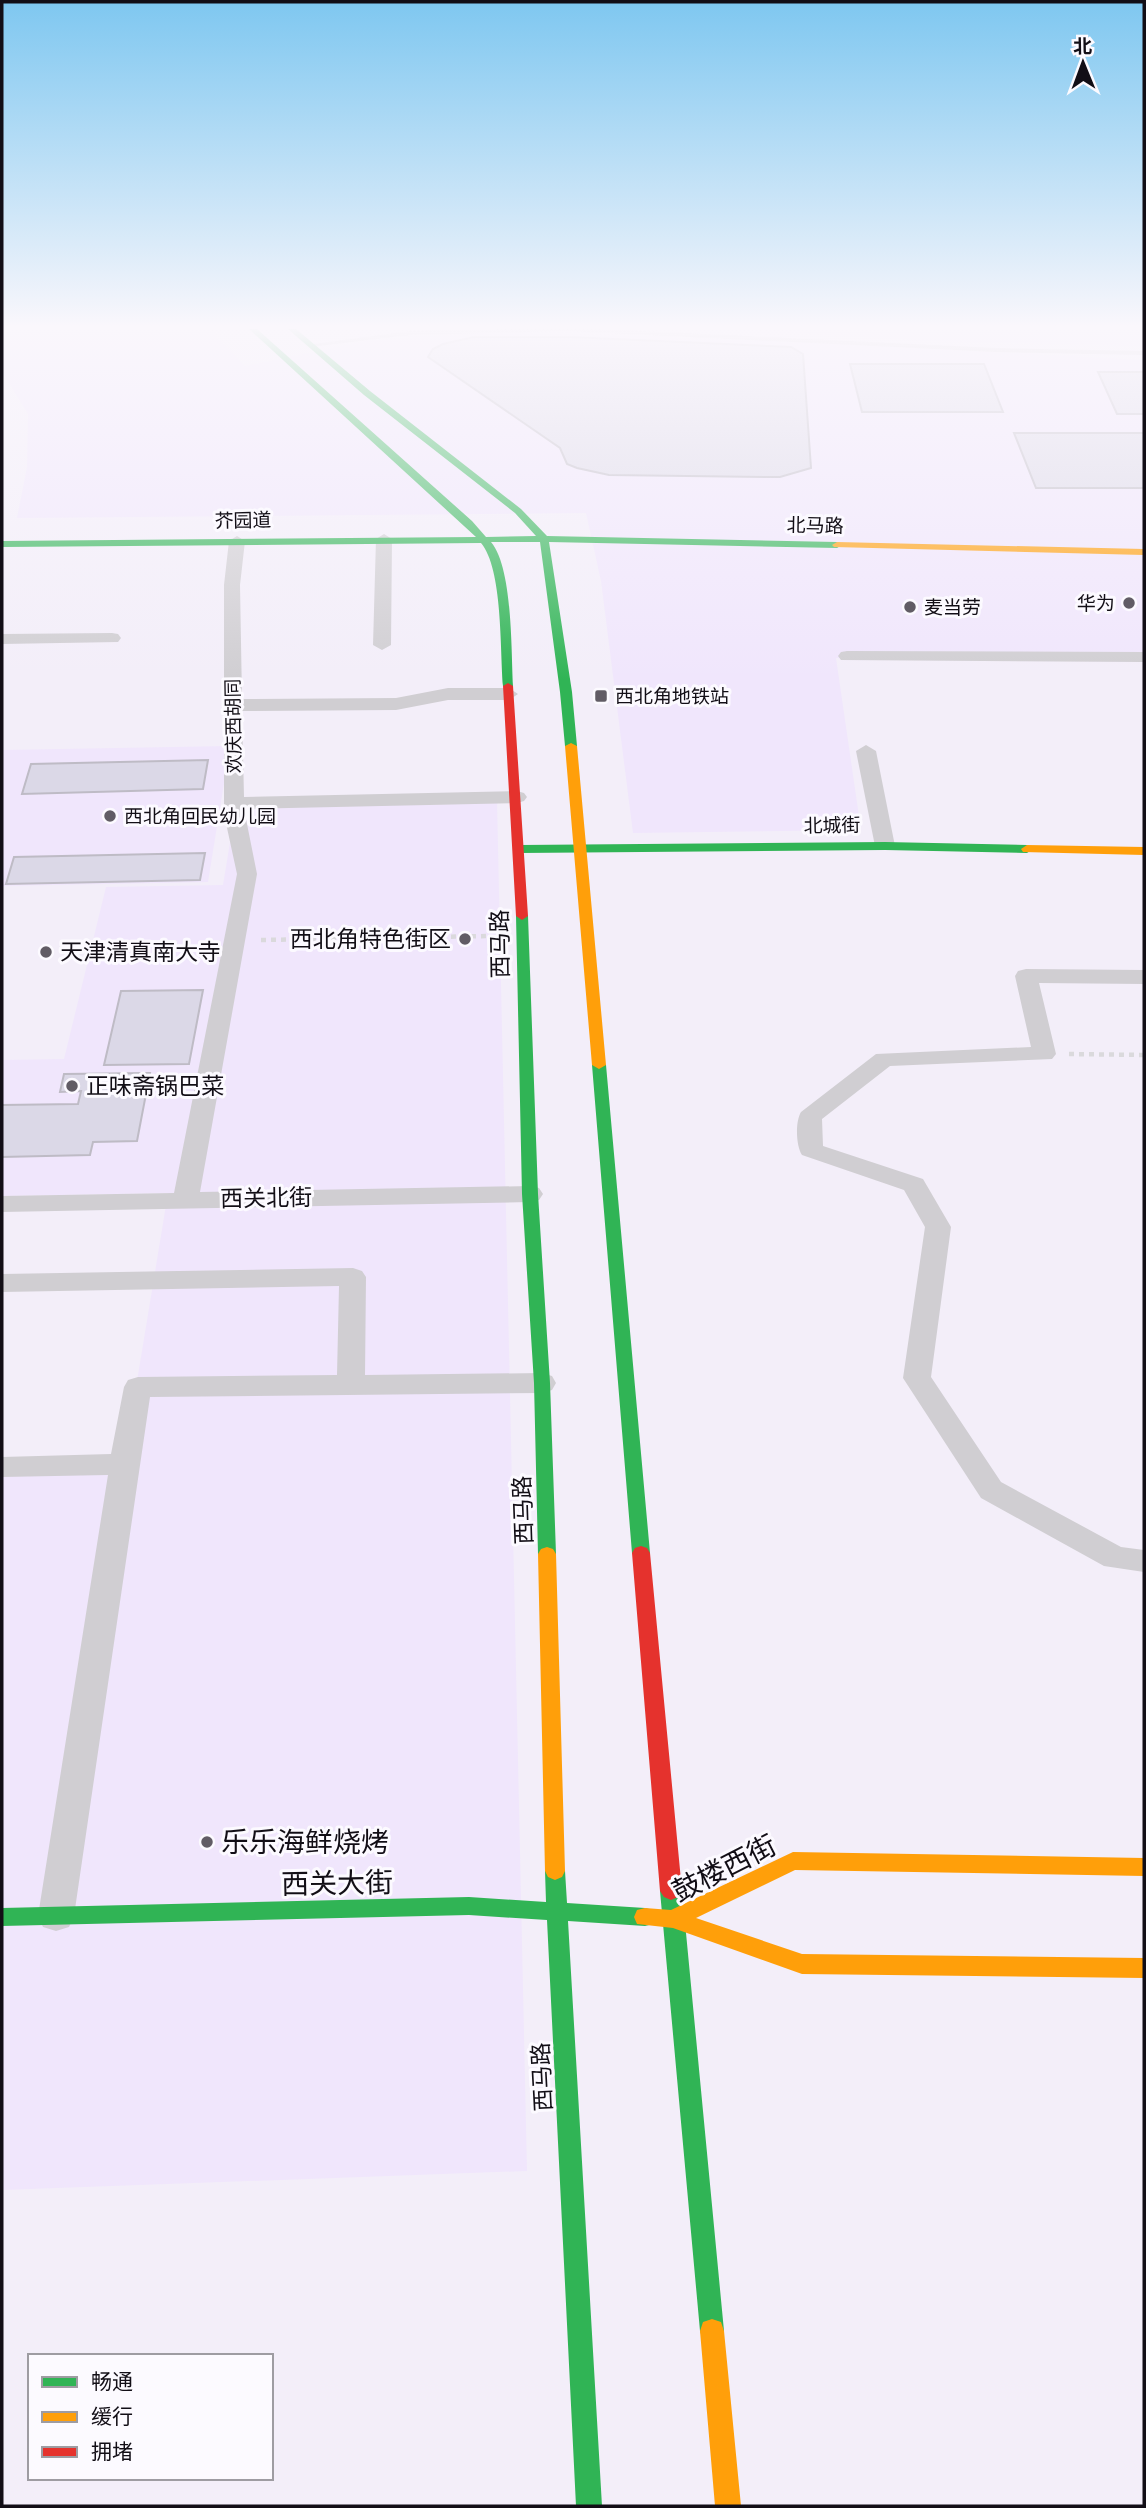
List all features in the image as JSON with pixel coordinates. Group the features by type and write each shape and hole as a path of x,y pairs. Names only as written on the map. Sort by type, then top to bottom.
{"main road":[{"name":"西马路","path":"384,446 485,539 493,551 500,574 521,857 530,1194 542,1383 556,1912 589,2506"},
{"path":"435,446 531,523 544,539 560,631 673,1919 729,2506"},
{"path":"444,523 469,523"},
{"name":"北马路","path":"469,523 952,531"},
{"name":"芥园道","path":"2,528 200,526"},
{"name":"芥园道","path":"2,544 236,530 387,529 485,539"},
{"name":"北马路","path":"485,539 1144,552"},
{"name":"北城街","path":"521,857 885,846 1144,851"},
{"name":"北城街","path":"579,856 1144,867"},
{"name":"鼓楼西街","path":"673,1919 793,1861 1144,1867"},
{"name":"西关大街","path":"2,1917 469,1906 673,1919"},
{"name":"鼓楼西街","path":"673,1919 802,1964 1144,1968"}],"street":[{"path":"382,645 387,529"},
{"name":"欢庆西胡同","path":"187,1199 247,874 234,803 232,585 236,530"},
{"path":"2,639 113,638"},
{"path":"848,656 1144,657"},
{"path":"233,705 396,704 448,694 509,694"},
{"path":"866,751 885,846"},
{"path":"234,803 517,797"},
{"path":"1144,977 1026,976 1044,1054 884,1059 810,1117 811,1150 914,1185 938,1227 917,1378 991,1490 1115,1558 1144,1560"},
{"name":"西关北街","path":"2,1204 530,1194"},
{"path":"2,1283 353,1277 351,1385"},
{"path":"56,1916 138,1387 542,1383"},
{"path":"2,1467 124,1464"}],"path":[{"path":"234,940 523,936"},
{"path":"1044,1054 1144,1055"}],"shaded area":[{"path":"27,446 1144,446 1144,662 836,658 861,830 633,833 601,581 586,513 17,518 27,467"},
{"name":"西北角回民幼儿园","path":"230,746 208,882 2,886 2,750"},
{"path":"497,801 527,2171 2,2190 2,1464 124,1460 168,1193 2,1196 2,1060 64,1059 106,887 223,885 236,806"}],"building":[{"path":"557,446 809,446 811,468 780,477 609,475 567,464"},
{"path":"1019,446 1144,446 1144,488 1036,488"},
{"path":"208,760 203,789 22,794 31,764"},
{"path":"205,853 200,880 6,884 14,857"},
{"path":"203,990 189,1064 104,1065 121,991"},
{"path":"150,1073 137,1141 93,1142 90,1155 2,1157 2,1105 78,1104 81,1091 60,1092 64,1074"}],"traffic: fast":[{"path":"383,446 469,523 493,551 500,574 508,686"},
{"path":"435,446 518,511 544,539 571,746"},
{"path":"2,544 544,539 837,545"},
{"path":"520,849 885,846 1027,849"},
{"path":"522,916 530,1194 542,1383 547,1554"},
{"path":"599,1065 641,1553"},
{"path":"555,1871 589,2506"},
{"path":"671,1891 712,2331"},
{"path":"2,1917 469,1906 645,1917"}],"traffic: slow":[{"path":"837,545 1144,552"},
{"path":"571,746 599,1065"},
{"path":"1027,849 1144,851"},
{"path":"547,1554 555,1871"},
{"path":"673,1919 793,1861 1144,1867"},
{"path":"645,1917 673,1919 802,1964 1144,1968"},
{"path":"712,2331 728,2506"}],"traffic: jam":[{"path":"508,686 522,916"},
{"path":"641,1553 671,1891"}],"place":[{"name":"华为","path":"1129,603"},
{"name":"麦当劳","path":"910,607"},
{"name":"西北角地铁站","path":"601,696"},
{"name":"西北角回民幼儿园","path":"110,816"},
{"name":"西北角特色街区","path":"465,939"},
{"name":"天津清真南大寺","path":"46,952"},
{"name":"正味斋锅巴菜","path":"72,1086"},
{"name":"乐乐海鲜烧烤","path":"207,1842"}]}
